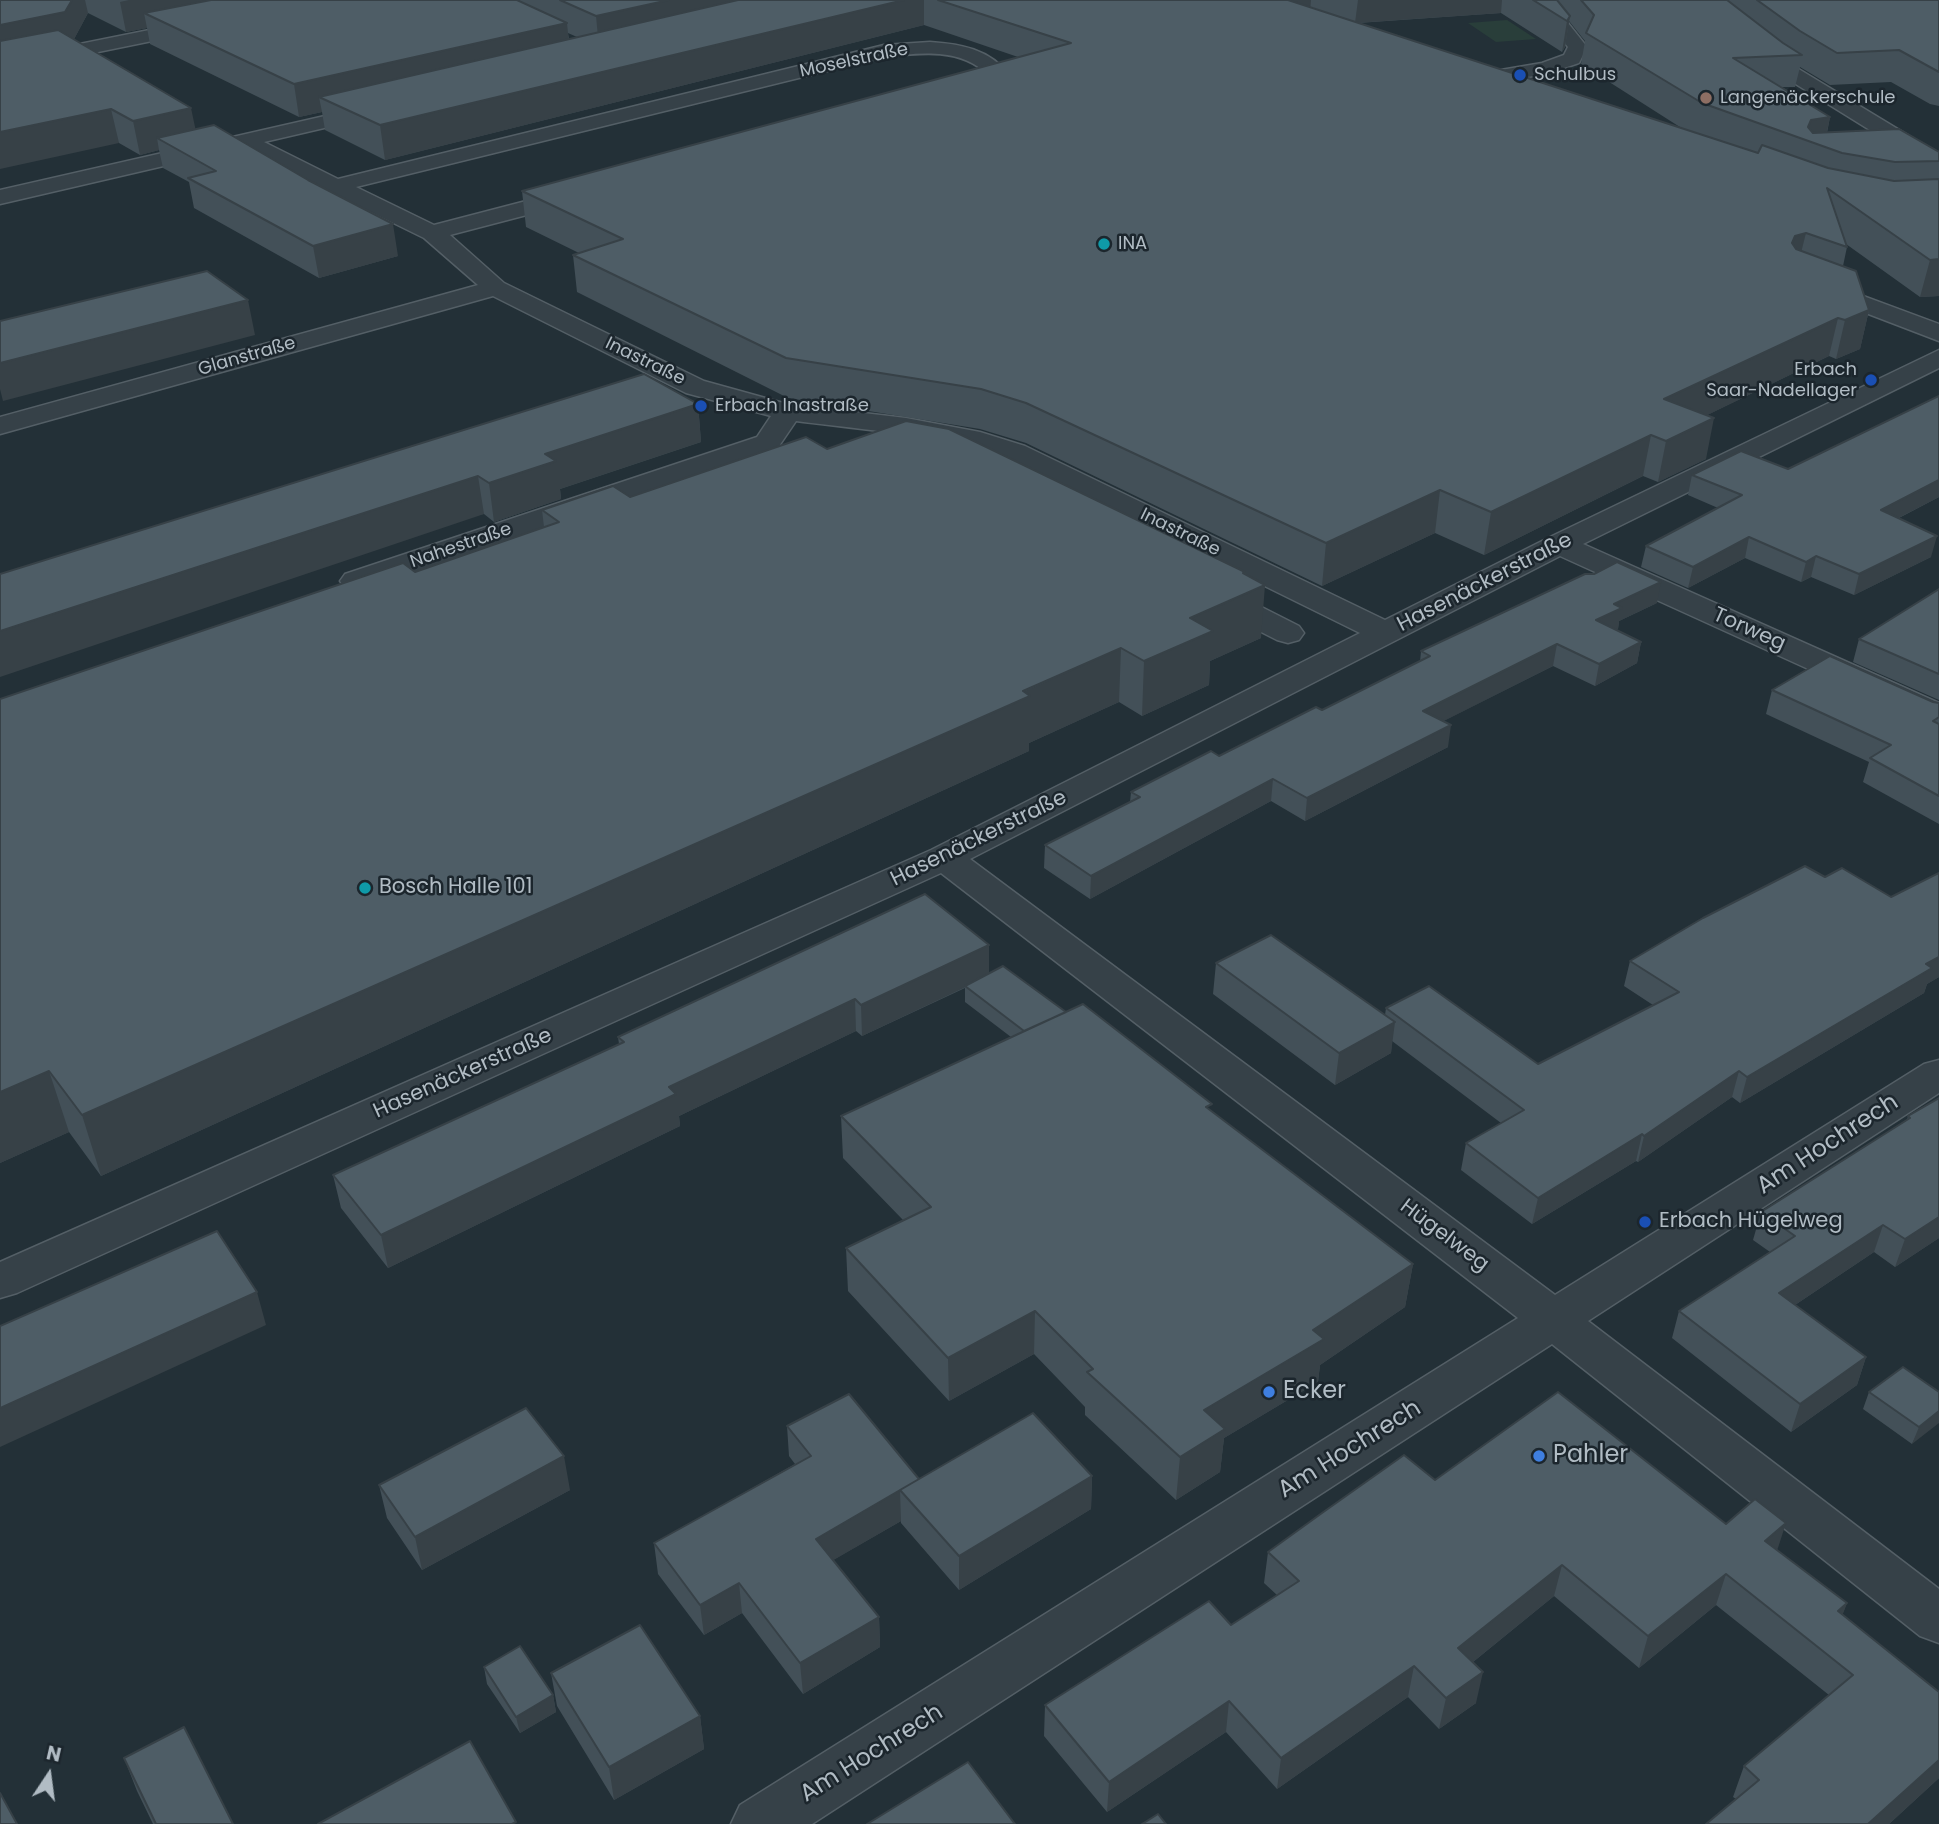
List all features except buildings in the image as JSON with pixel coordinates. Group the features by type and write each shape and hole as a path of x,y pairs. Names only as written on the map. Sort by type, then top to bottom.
{"street":[{"path":"1696,0 1785,69 1939,163"},
{"path":"0,66 219,22"},
{"path":"1502,75 1546,68 1572,59 1578,47 1561,27"},
{"name":"Moselstraße","path":"335,186 884,51 919,47 948,50 990,63 999,75 987,85 947,96"},
{"path":"1478,67 1537,87"},
{"path":"161,139 376,92"},
{"path":"0,197 394,106"},
{"name":"Inastraße","path":"244,141 432,233 495,288 695,387 786,412 906,426 980,440 1015,452 1386,633"},
{"path":"1880,155 1920,152"},
{"path":"432,233 591,191"},
{"path":"1798,279 1939,333"},
{"name":"Glanstraße","path":"0,426 495,288"},
{"name":"Hasenäckerstraße","path":"0,1281 944,858 1559,544 1939,358"},
{"name":"Nahestraße","path":"331,589 767,443 779,428 786,412"},
{"path":"690,499 782,467"},
{"name":"Torweg","path":"1559,544 1939,716"},
{"path":"1190,584 1288,633"},
{"name":"Hügelweg","path":"944,858 1554,1320 1939,1620"},
{"name":"Am Hochrech","path":"761,1824 1939,1074"}],"green space":[{"path":"1507,20 1536,39 1496,42 1468,23"}],"place":[{"name":"Schulbus","path":"1520,75"},
{"name":"Langenäckerschule","path":"1706,98"},
{"name":"INA","path":"1104,244"},
{"name":"Erbach Saar-Nadellager","path":"1871,380"},
{"name":"Erbach Inastraße","path":"701,406"},
{"name":"Bosch Halle 101","path":"365,888"},
{"name":"Erbach Hügelweg","path":"1645,1222"},
{"name":"Ecker","path":"1269,1392"},
{"name":"Pahler","path":"1539,1456"}]}
